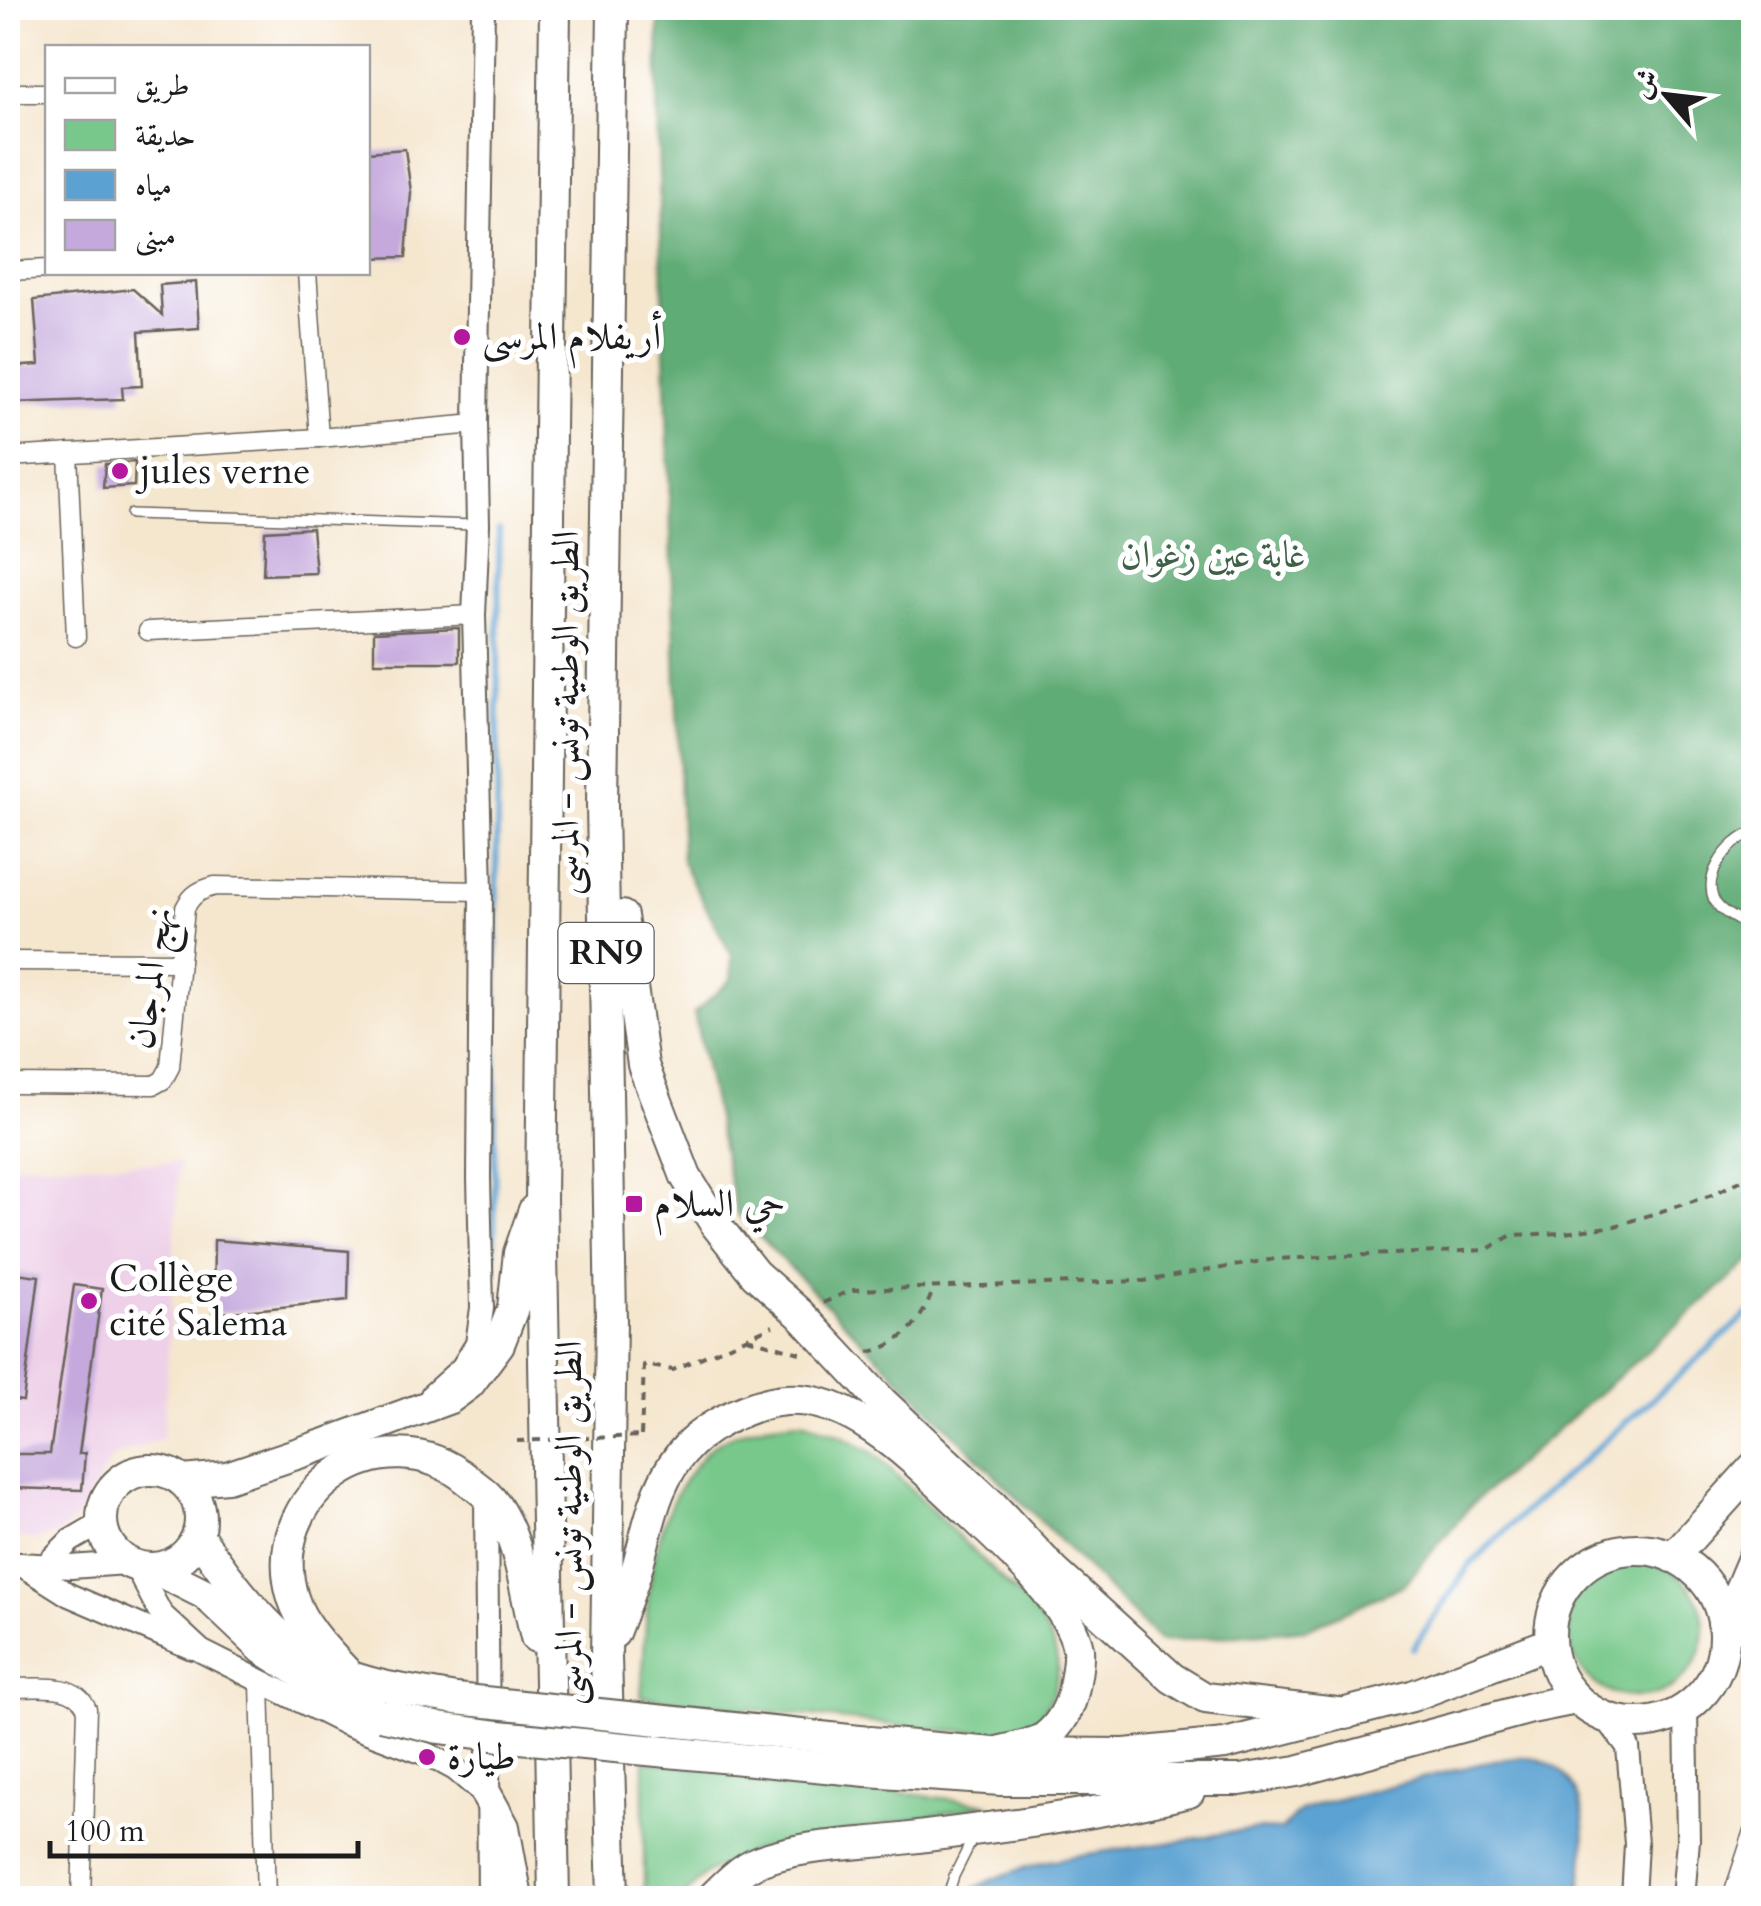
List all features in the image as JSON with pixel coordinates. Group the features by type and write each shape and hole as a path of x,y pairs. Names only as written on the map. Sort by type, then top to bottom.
{"highway":[{"name":"الطريق الوطنية تونس - المرسى","path":"554,8 541,1199 554,1898"},
{"name":"الطريق الوطنية تونس - المرسى","path":"612,1898 606,1657 610,1320 602,804 613,8"},
{"path":"602,804 618,884 643,1065 686,1177 716,1225 755,1274 800,1314 883,1403 993,1506 1054,1572 1172,1678 1205,1698 1346,1714"},
{"path":"183,1481 227,1478 450,1398 469,1384 499,1344 512,1308 518,1253 530,1216 541,1199"},
{"path":"606,1657 637,1568 652,1510 678,1458 692,1441 728,1419 786,1400 806,1402 854,1416 893,1443 988,1530 1065,1618 1078,1650 1072,1700 1057,1726 1042,1740 993,1753"},
{"path":"547,1678 509,1526 486,1493 438,1461 392,1454 375,1455 353,1464 320,1486 302,1510 288,1568 293,1598 304,1624 346,1672 387,1702 438,1728 499,1736 868,1756 1125,1754 1224,1744 1346,1714 1412,1696 1550,1643"},
{"path":"1673,1557 1754,1467"},
{"path":"139,1566 173,1564 188,1552 198,1535 200,1515 195,1496 183,1481 166,1471 147,1469 128,1474 113,1487 103,1504 101,1523 105,1539 139,1566 205,1594 263,1649 342,1698 387,1702"},
{"path":"198,1535 226,1579 272,1627 327,1668 346,1672"},
{"path":"1734,1630 1708,1585 1692,1568 1654,1550 1614,1552 1579,1571 1556,1604 1550,1643 1554,1664 1576,1700 1608,1719 1628,1724 1668,1718 1686,1709 1710,1685 1734,1630 1754,1556"},
{"path":"712,1898 756,1862 808,1848 978,1830 1124,1808 1297,1770 1531,1708 1576,1700"},
{"path":"868,1756 1001,1780 1240,1780"},
{"path":"488,1796 504,1827 517,1898"}],"street":[{"path":"409,1412 462,1368 477,1344 480,1329 481,892 474,615 483,8"},
{"path":"8,93 45,93"},
{"path":"8,271 45,269"},
{"path":"307,275 319,438"},
{"path":"8,457 476,424"},
{"path":"68,453 76,637"},
{"path":"148,631 474,615"},
{"name":"نهج المرجان","path":"8,1084 154,1085 163,1080 170,1067 185,908 195,893 215,886 481,892"},
{"path":"8,961 180,962"},
{"path":"486,1493 489,1898"},
{"path":"45,1566 70,1541 101,1523"},
{"path":"14,1561 69,1595 201,1652 260,1684 387,1741 428,1755 455,1769 488,1796"},
{"path":"14,1561 45,1566 139,1566 161,1614 201,1652"},
{"path":"260,1684 266,1898"},
{"path":"8,1688 72,1690 82,1697 87,1709 81,1898"},
{"path":"1683,1898 1688,1840 1686,1709"},
{"path":"1608,1719 1628,1746 1631,1766 1636,1844 1633,1898"},
{"path":"1732,1898 1754,1831"}],"lane":[{"path":"131,514 478,525"},
{"path":"1754,832 1735,842 1723,856 1712,880 1712,894 1718,906 1754,929"},
{"path":"947,1898 978,1830"}],"path":[{"path":"518,1441 641,1436 644,1364 672,1370 851,1290 1144,1281 1275,1260 1486,1250 1512,1234 1564,1233 1614,1226 1712,1195 1754,1174"}],"shaded area":[{"name":"Collège cité Salema","path":"179,1163 163,1438 112,1457 74,1522 57,1535 37,1540 8,1536 8,1164"}],"green space":[{"name":"غابة عين زغوان","path":"659,8 1753,8 1753,1259 1472,1504 1404,1585 1307,1629 1160,1642 736,1213 694,1013 731,980 732,956 682,862 657,114"},
{"path":"803,1421 875,1454 1035,1612 1052,1642 1058,1667 1053,1692 1037,1723 1005,1733 939,1730 641,1697 651,1577 665,1519 677,1492 714,1445 757,1427"},
{"path":"1636,1561 1662,1566 1684,1581 1699,1603 1704,1629 1699,1655 1684,1677 1662,1692 1636,1697 1610,1692 1588,1677 1573,1655 1568,1629 1573,1603 1588,1581 1610,1566"},
{"path":"644,1761 990,1804 754,1850 706,1873 682,1898 644,1898"}],"water":[{"path":"1531,1757 1552,1765 1577,1794 1584,1834 1579,1898 958,1898 1009,1873 1062,1858 1241,1831 1281,1830 1300,1811 1318,1804 1495,1760"}],"building":[{"path":"405,149 411,192 406,257 370,258 370,152"},
{"path":"196,282 199,328 139,332 142,386 122,387 123,399 8,403 8,367 39,365 34,300 133,289 162,315 160,285"},
{"name":"jules verne","path":"135,462 134,486 103,488 105,464"},
{"path":"312,528 316,573 263,575 265,531"},
{"path":"459,628 459,662 374,662 374,632"},
{"path":"214,1240 349,1251 348,1300 213,1314"},
{"path":"16,1273 39,1276 23,1401 8,1399 8,1341"},
{"path":"74,1285 102,1289 79,1454 85,1453 82,1490 8,1488 8,1454 50,1454"}],"waterway":[{"path":"494,1269 499,530"},
{"path":"1413,1648 1469,1566 1521,1515 1754,1309"}],"place":[{"name":"أريفلام المرسى","path":"462,337"},
{"name":"jules verne","path":"120,471"},
{"name":"حي السلام","path":"634,1204"},
{"name":"Collège cité Salema","path":"89,1301"},
{"name":"طيارة","path":"427,1757"}]}
